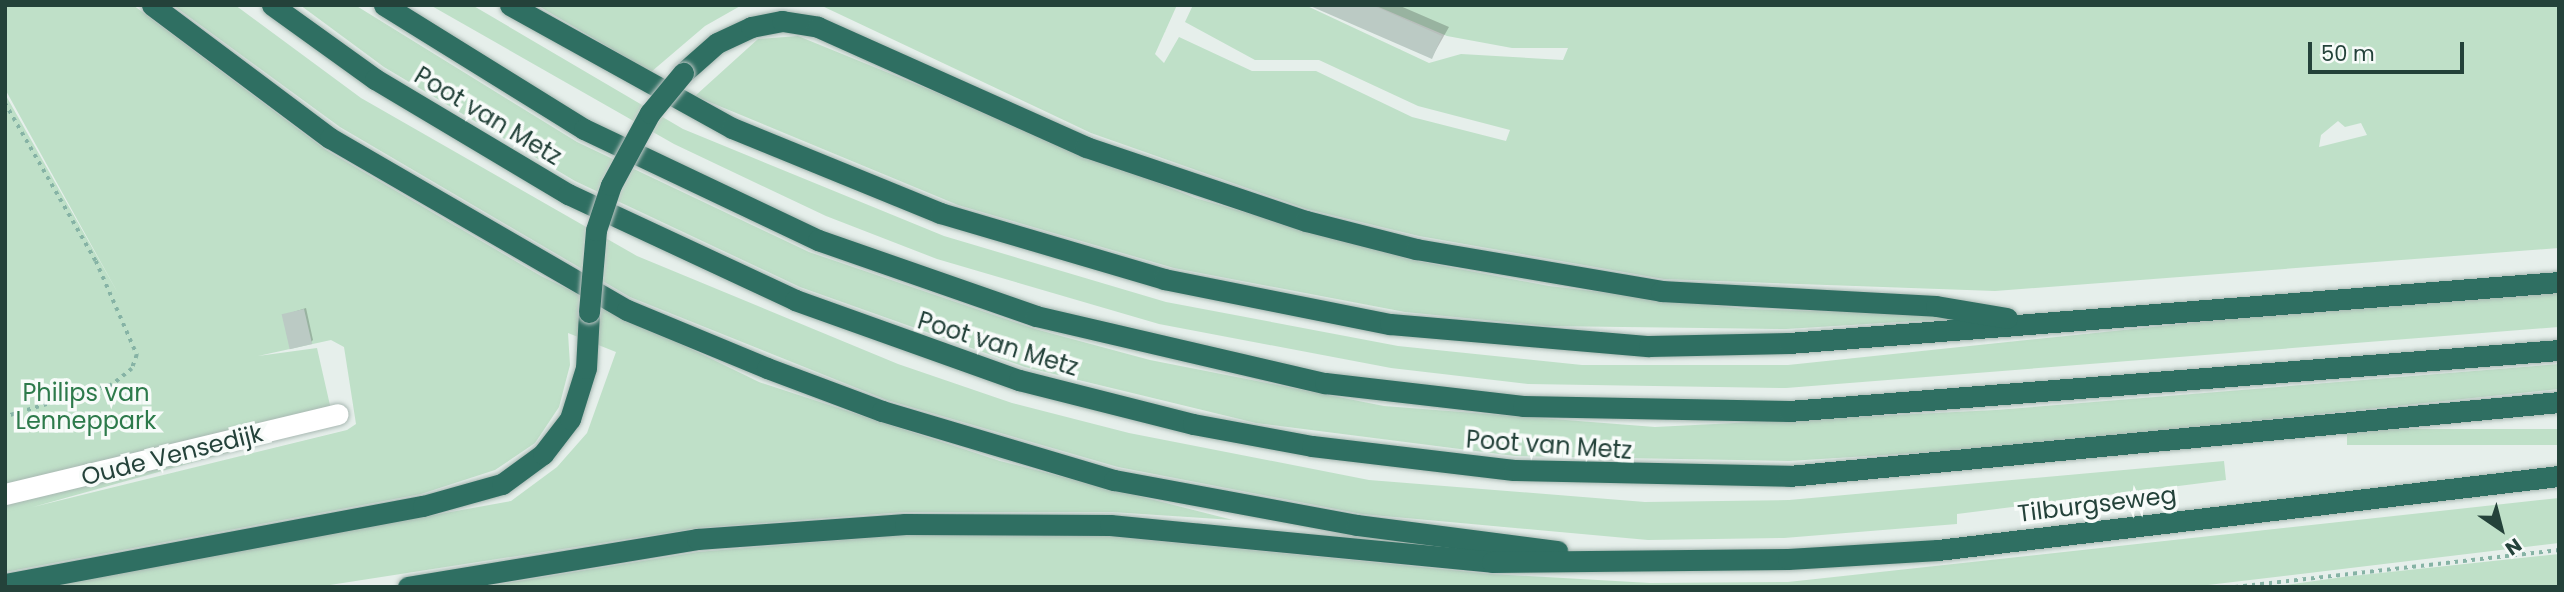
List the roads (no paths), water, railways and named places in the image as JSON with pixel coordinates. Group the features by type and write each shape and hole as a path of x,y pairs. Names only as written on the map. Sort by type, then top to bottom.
{"highway":[{"path":"152,5 354,153 627,310 779,373 919,423 1114,480 1357,525 1639,560"},
{"name":"Poot van Metz","path":"272,5 375,79 568,194 795,300 961,362 1193,424 1371,455 1569,474 1789,477 2559,402"},
{"name":"Poot van Metz","path":"384,5 584,129 674,176 861,257 1036,316 1165,350 1387,392 1590,410 1789,411 2559,350"},
{"path":"510,5 683,103 853,181 1039,245 1272,303 1416,327 1649,346 2036,324 2559,282"},
{"path":"5,584 424,506 502,484 543,454 570,419 586,368 596,230 611,185 650,113 683,73 717,43 751,27 782,21 818,27 1086,147 1306,221 1416,249 1661,291 1936,306 2036,324"},
{"name":"Tilburgseweg","path":"1639,560 1938,550 2559,476"},
{"path":"408,587 696,539 905,524 1110,525 1479,562 1639,560"}],"lane":[{"name":"Oude Vensedijk","path":"5,494 338,414"}],"park label":[{"name":"Philips van Lenneppark","path":"86,407"}]}
